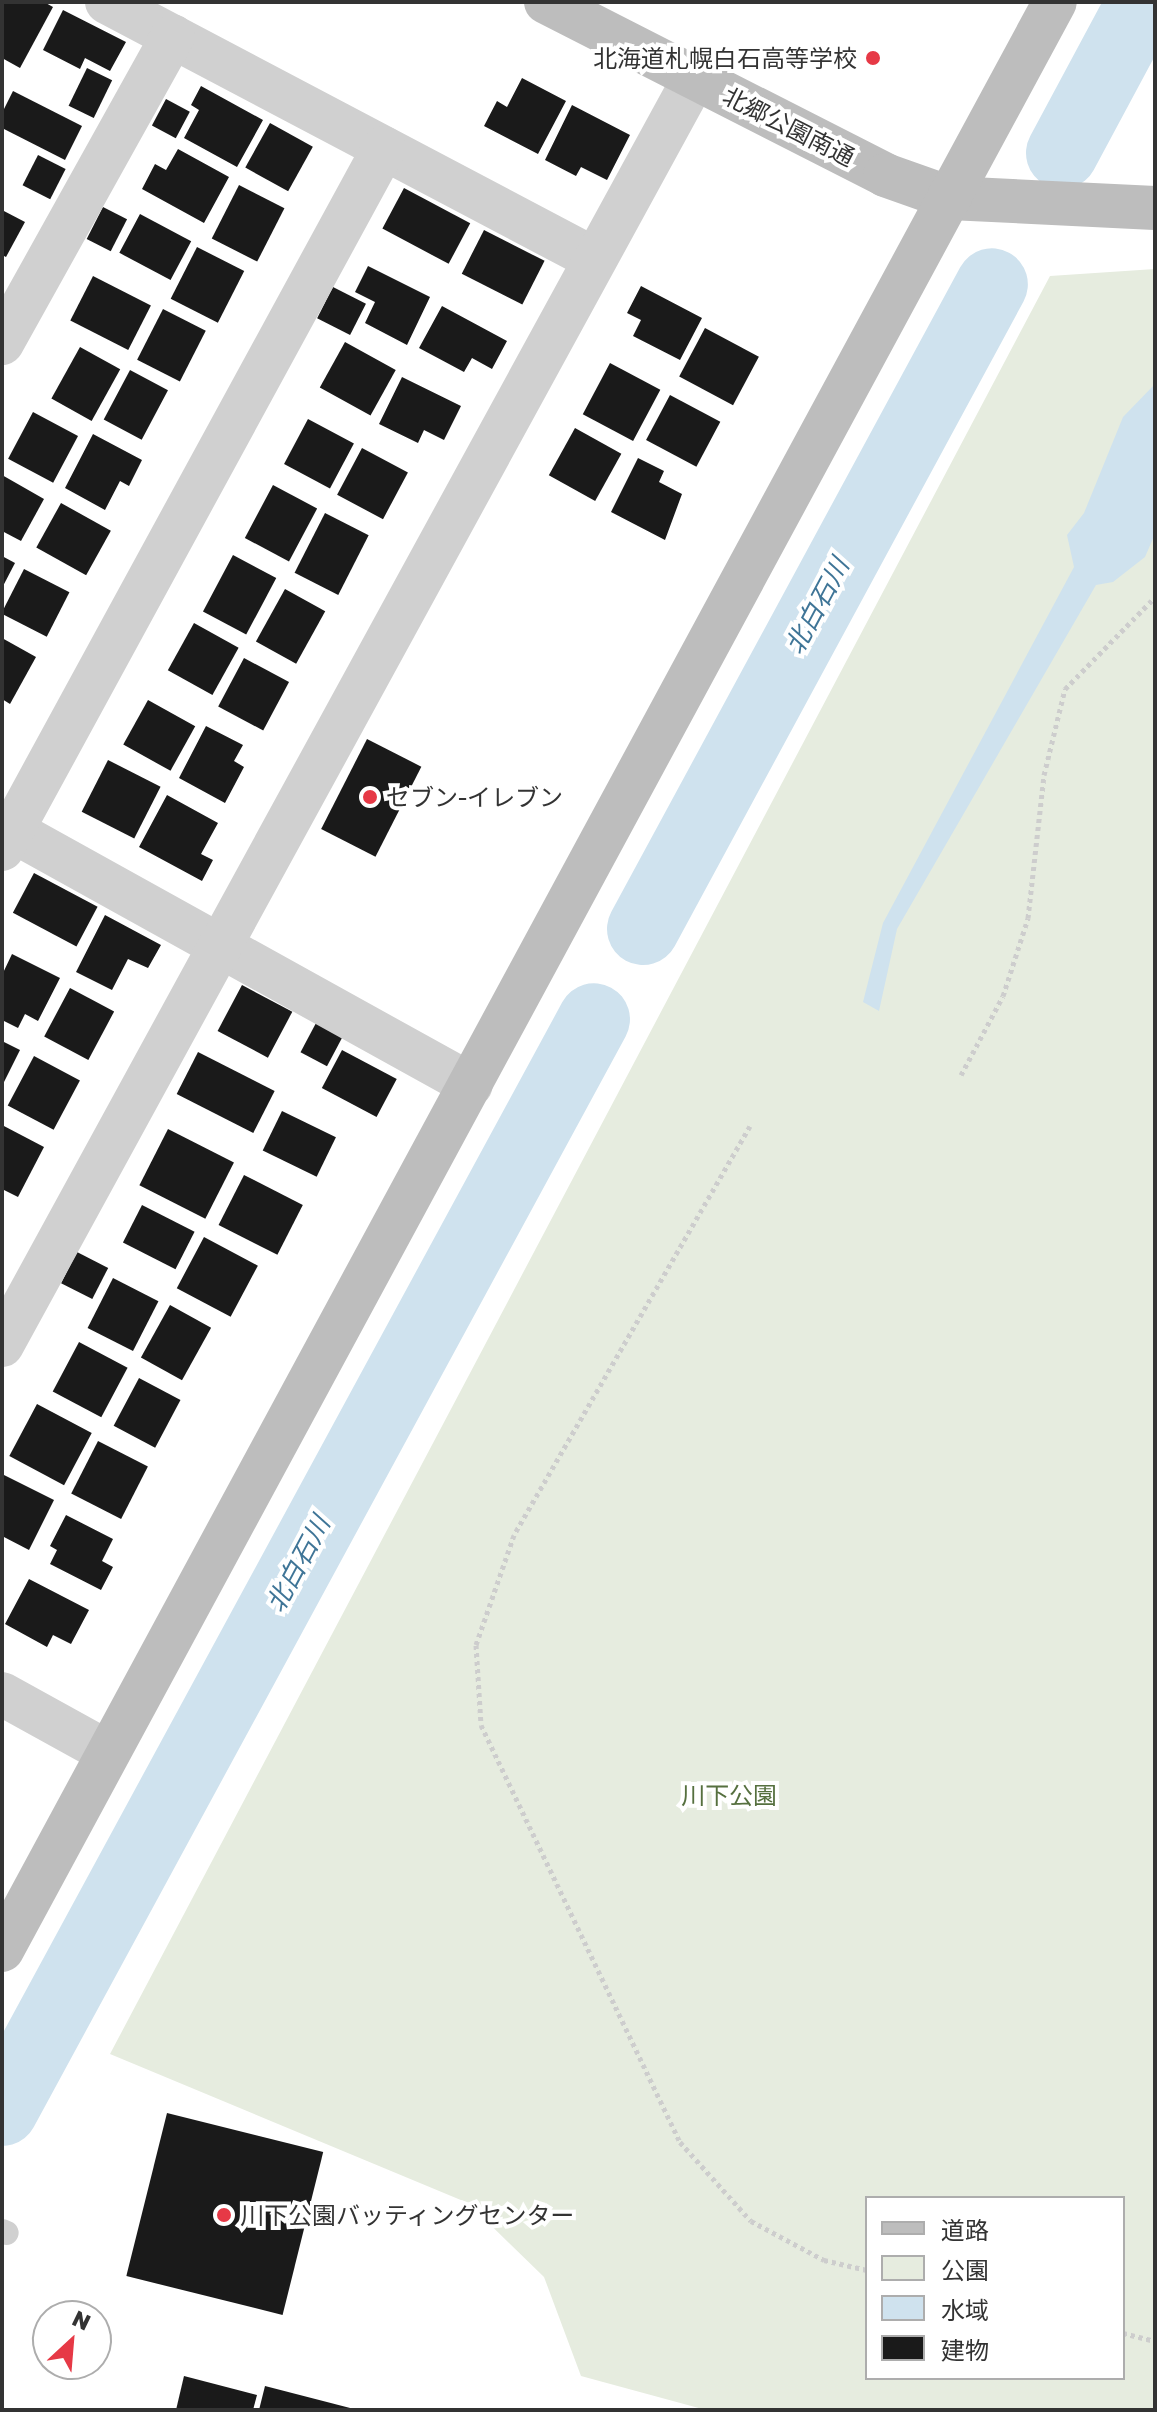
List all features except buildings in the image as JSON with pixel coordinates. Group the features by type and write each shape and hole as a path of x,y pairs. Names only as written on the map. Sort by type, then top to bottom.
{"street":[{"path":"107,2 594,259"},
{"name":"北郷公園南通","path":"546,2 885,175 950,198 1155,208"},
{"path":"2,1950 1055,2"},
{"path":"2,343 173,36"},
{"path":"2,1345 694,79"},
{"path":"384,148 6,835 220,945 471,1085"},
{"path":"2,1694 107,1752"}],"path":[{"path":"961,1075 1003,996 1028,918 1044,775 1065,689 1155,597"},
{"path":"750,1126 514,1535 476,1645 481,1725 680,2142 751,2221 824,2260 865,2270"},
{"path":"1125,2334 1155,2341"}],"green space":[{"name":"川下公園","path":"1155,269 1155,2410 706,2410 581,2376 544,2277 468,2203 110,2054 1050,276"}],"water":[{"path":"1155,384 1155,534 1145,557 1113,582 1096,585 897,929 879,1011 863,1002 883,923 1074,567 1067,535 1084,513 1123,417"}],"waterway":[{"name":"北白石川","path":"1062,153 1143,2"},
{"name":"北白石川","path":"643,929 992,284"},
{"name":"北白石川","path":"2,2110 594,1019"}],"place":[{"name":"北海道札幌白石高等学校","path":"873,58"},
{"name":"セブン-イレブン","path":"370,797"},
{"name":"川下公園バッティングセンター","path":"224,2215"}]}
